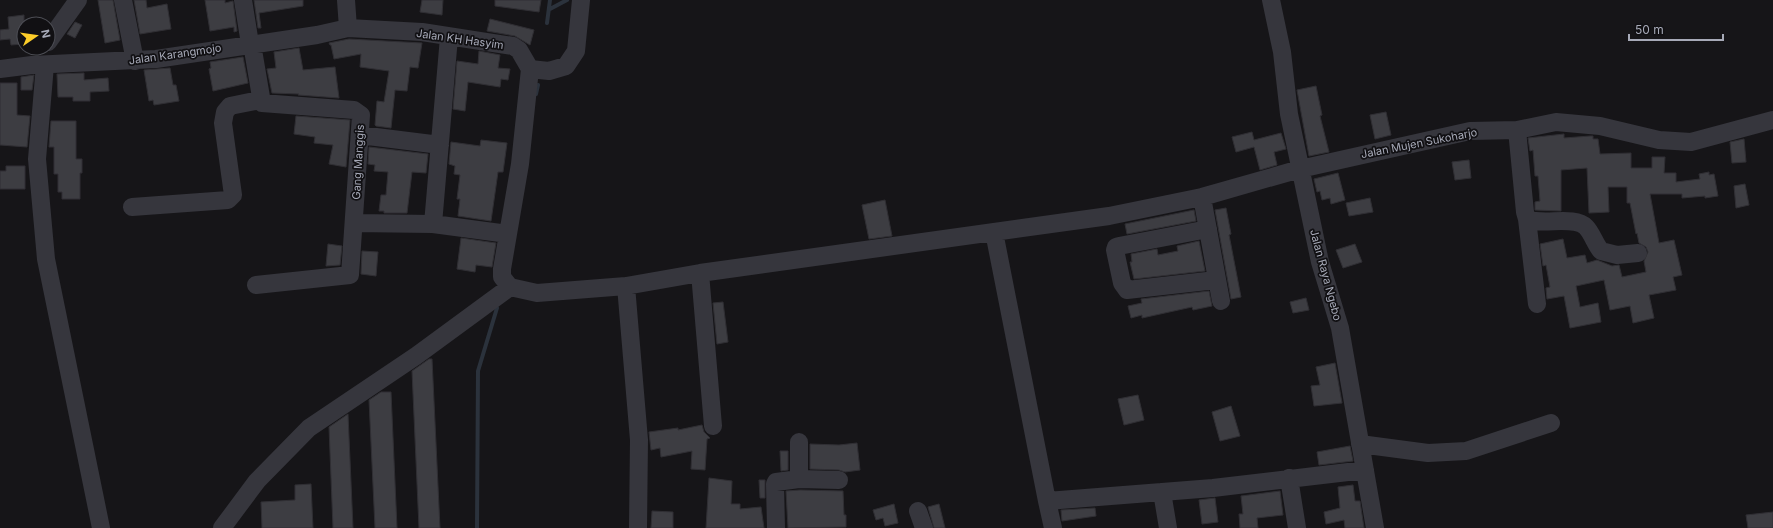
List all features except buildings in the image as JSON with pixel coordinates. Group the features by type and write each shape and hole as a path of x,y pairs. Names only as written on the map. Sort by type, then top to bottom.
{"street":[{"path":"56,31 78,0"},
{"path":"123,0 135,61"},
{"path":"132,207 228,200 233,195 223,123 225,112 230,106 260,100 243,0"},
{"path":"346,0 348,28"},
{"path":"222,528 256,481 309,428 416,356 510,287 502,277 502,268 520,164 530,69 549,71 566,66 576,51 581,0"},
{"name":"Jalan Raya Ngebo","path":"1271,0 1282,52 1288,114 1320,262 1340,328 1375,528"},
{"name":"Jalan Karangmojo","path":"0,69 40,59 135,61 317,35 348,28"},
{"name":"Jalan KH Hasyim","path":"348,28 422,32 513,46 519,50 530,69"},
{"path":"433,224 449,37"},
{"path":"40,59 37,159 46,259 101,528"},
{"name":"Gang Manggis","path":"256,285 350,275 361,115 354,110 264,104 260,100"},
{"name":"Jalan Mujen Sukoharjo","path":"510,287 537,293 626,286 700,274 1109,216 1202,197 1300,169 1470,131 1517,130 1556,122 1600,126 1659,140 1692,142 1773,120"},
{"path":"1517,130 1525,212 1537,304"},
{"path":"360,135 440,145"},
{"path":"1202,197 1221,301"},
{"path":"1527,219 1534,222 1577,222 1586,227 1601,251 1617,255 1638,253"},
{"path":"354,223 433,224 508,234"},
{"path":"1208,229 1119,246 1116,247 1116,250 1122,283 1127,290 1216,280"},
{"path":"994,232 1053,528"},
{"path":"700,274 713,426"},
{"path":"626,286 638,440 638,528"},
{"path":"1360,444 1428,453 1466,451 1551,423"},
{"path":"799,479 800,442"},
{"path":"1047,501 1213,488 1365,470"},
{"path":"1289,478 1297,528"},
{"path":"776,528 775,484 780,480 839,480"},
{"path":"1162,492 1168,528"},
{"path":"918,511 924,528"}],"waterway":[{"path":"547,23 550,0"},
{"path":"550,9 567,0"},
{"path":"536,94 538,85"},
{"path":"477,528 478,371 497,308"}]}
